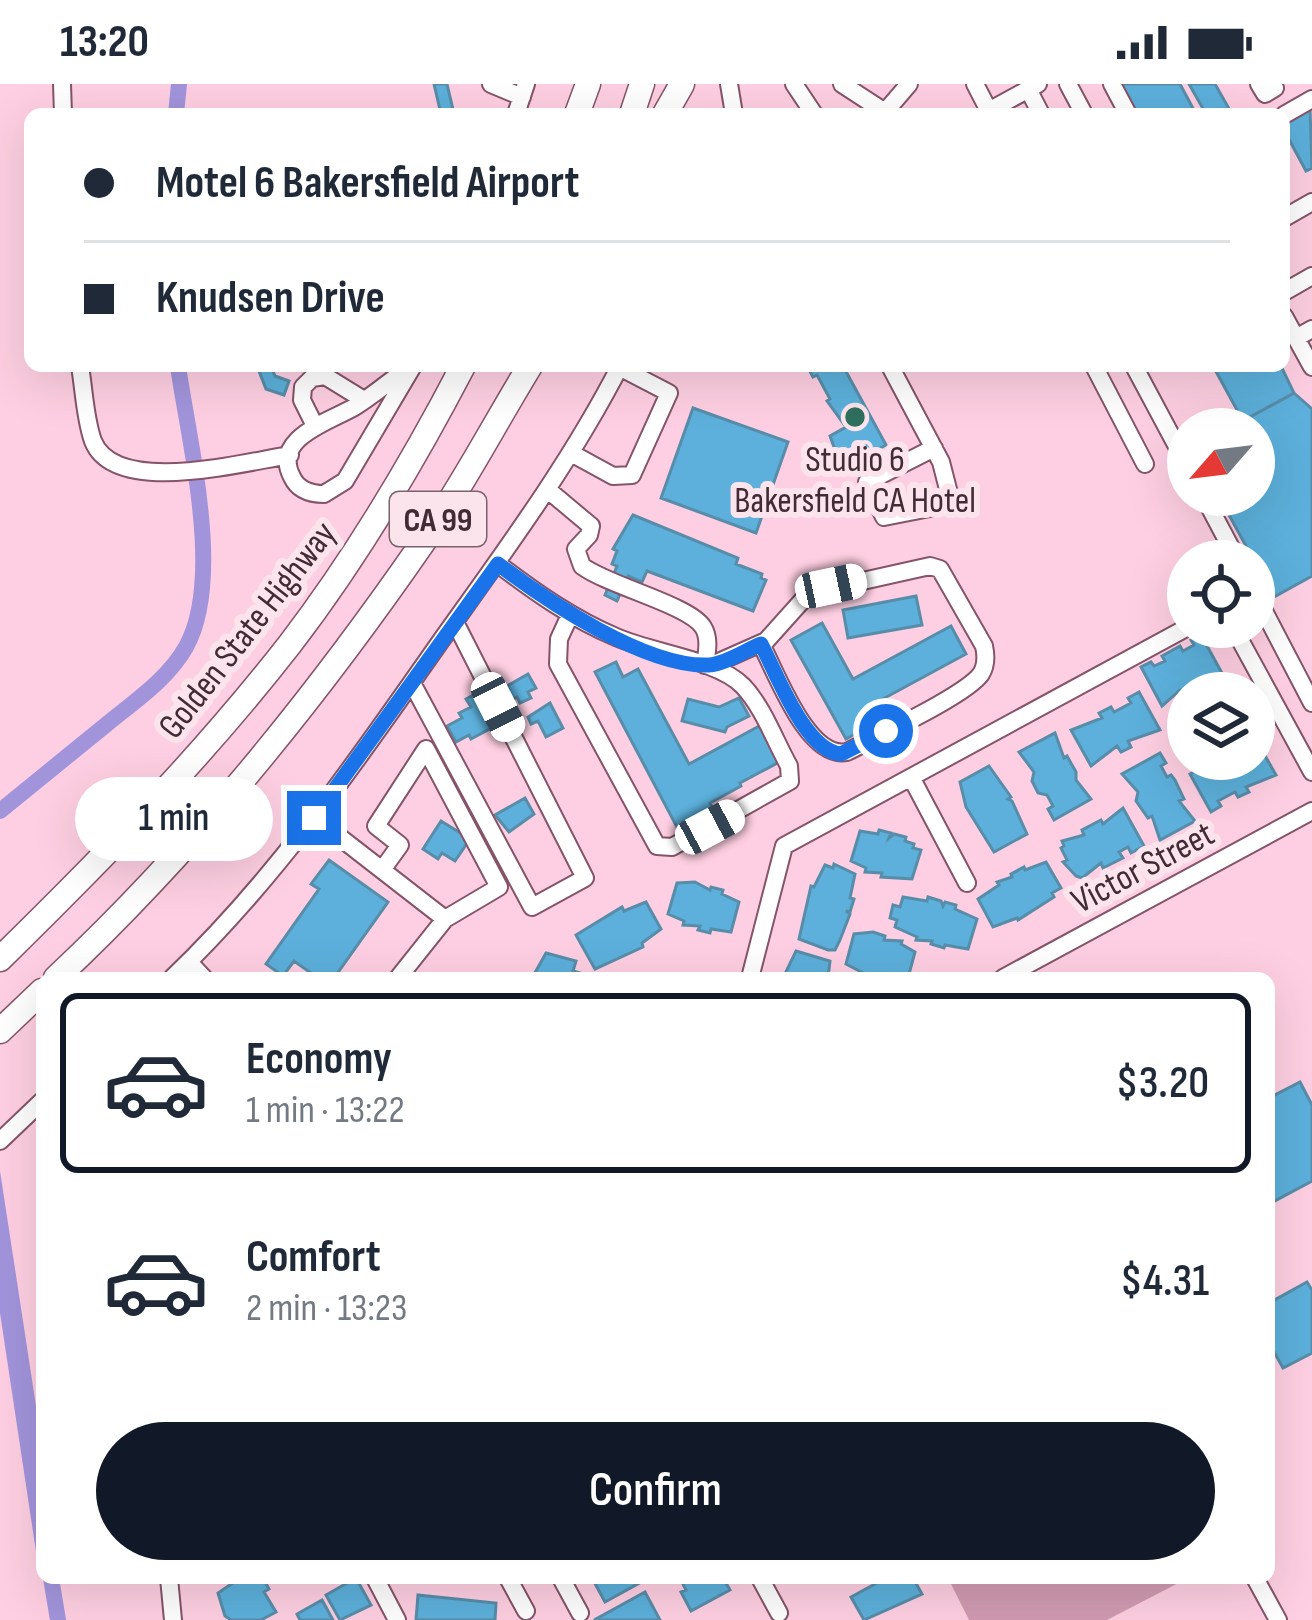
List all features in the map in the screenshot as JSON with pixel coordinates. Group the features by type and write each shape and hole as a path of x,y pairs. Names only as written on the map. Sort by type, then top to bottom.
{"highway":[{"name":"Golden State Highway","path":"0,959 114,845 290,644 341,573 459,372"},
{"name":"CA 99","path":"62,972 190,840 274,743 426,538 526,372"},
{"path":"5,1026 36,998"}],"street":[{"path":"491,84 521,98"},
{"path":"842,84 878,108"},
{"path":"890,108 909,84"},
{"path":"997,108 1033,87"},
{"path":"1304,334 1312,368"},
{"path":"81,372 94,443 109,463 130,471 177,471 290,454"},
{"path":"404,372 297,440 290,454 290,473 302,490 312,494 336,489 388,413 409,372"},
{"path":"178,972 314,818 498,564 572,453 617,372"},
{"path":"572,453 613,476 632,475 669,393 631,372"},
{"path":"893,372 934,448 949,494 940,506 884,518 867,482 934,448"},
{"path":"1097,372 1145,464"},
{"path":"1137,372 1167,428"},
{"path":"315,427 302,400 303,387 312,379 325,376 364,400"},
{"path":"548,490 591,526 576,549 582,566 603,580 693,616 704,628 709,665"},
{"path":"498,564 570,615 658,654 709,665 742,685 792,776 786,786 664,849 651,839 558,664 560,639 570,615"},
{"path":"709,665 761,644 809,592 930,566 940,569 984,646 986,658 980,675 962,689 841,754 823,749 808,732 761,644"},
{"path":"412,683 532,907 585,878 454,622"},
{"path":"1275,632 1312,703"},
{"path":"752,972 784,846 1167,638"},
{"path":"1244,648 1312,772"},
{"path":"382,870 400,845 376,826 426,749 499,887 445,919 403,972"},
{"path":"911,777 967,883"},
{"name":"Victor Street","path":"1014,972 1312,811"},
{"path":"314,818 445,919"},
{"path":"189,962 199,972"},
{"path":"4,1137 36,1107"},
{"path":"173,1620 174,1584"},
{"path":"378,1584 397,1620"},
{"path":"511,1584 526,1611"},
{"path":"564,1584 580,1613"},
{"path":"763,1584 780,1618"},
{"path":"1258,1584 1278,1620"}],"shaded area":[{"path":"0,1171 36,1406 36,1551 0,1313"},
{"path":"951,1584 1176,1584 1107,1620 969,1620"}],"building":[{"path":"434,84 447,84 453,108 440,108"},
{"path":"1121,84 1180,84 1193,108 1134,108"},
{"path":"1189,84 1215,84 1229,108 1203,108"},
{"path":"1310,108 1312,168 1306,171 1290,141 1290,119"},
{"path":"259,372 273,372 289,381 284,395 266,389"},
{"name":"Studio 6 Bakersfield CA Hotel","path":"810,372 846,372 886,445 842,469 830,436 846,427 827,401 817,375"},
{"path":"1216,372 1284,372 1294,393 1267,408 1236,408"},
{"path":"1294,393 1312,409 1312,576 1275,596 1275,540 1243,540 1230,516 1275,516 1275,408 1266,408"},
{"path":"693,408 788,442 756,533 661,498"},
{"path":"633,515 738,558 736,564 762,574 766,580 753,611 647,571 642,582 628,576 617,601 605,595 617,566 612,564 617,551 613,549"},
{"path":"916,596 922,625 848,638 843,610"},
{"path":"822,623 853,679 951,626 966,654 868,707 877,722 846,739 791,640"},
{"path":"1176,648 1208,648 1221,672 1167,672 1167,702 1162,706 1141,667 1165,661 1162,656"},
{"path":"616,662 623,677 638,669 689,764 763,724 783,760 710,803 715,812 679,831 595,672"},
{"path":"528,674 536,688 528,692 531,698 510,701 507,686"},
{"path":"479,692 499,724 456,742 447,726 462,718 459,713 471,707 466,699"},
{"path":"1139,692 1160,730 1128,741 1131,747 1121,752 1117,746 1091,766 1071,730 1102,718 1099,713 1111,707 1114,712 1131,703 1128,698"},
{"path":"739,698 749,716 725,732 682,721 688,699 719,707"},
{"path":"550,703 563,728 546,737 538,721 531,724 528,717"},
{"path":"1055,733 1076,780 1091,799 1054,820 1048,809 1053,806 1047,795 1038,793 1032,781 1034,772 1019,752"},
{"path":"1160,753 1167,780 1175,780 1184,799 1179,801 1195,821 1160,840 1152,816 1148,818 1136,801 1138,792 1122,774"},
{"path":"989,766 1011,797 1027,834 994,852 966,807 960,782"},
{"path":"1193,780 1264,780 1246,787 1249,792 1238,797 1235,792 1218,801 1221,806 1211,812"},
{"path":"525,798 534,814 509,832 495,815"},
{"path":"1123,808 1144,846 1131,853 1128,847 1119,852 1123,858 1103,868 1101,863 1082,878 1076,876 1063,862 1067,860 1062,841 1084,835 1082,830 1101,820 1103,824"},
{"path":"441,821 470,839 455,861 442,853 438,859 423,849"},
{"path":"879,830 891,833 889,838 894,834 906,837 913,848 921,850 912,879 881,877 882,873 865,872 866,868 851,861 860,831 878,834"},
{"path":"329,860 388,902 338,972 310,972 294,961 286,972 277,972 266,964 319,889 311,884"},
{"path":"1046,862 1061,888 1052,893 1054,897 1018,920 993,927 978,899 1011,874"},
{"path":"834,864 855,874 850,898 854,899 835,950 828,950 799,939 811,886 825,865 833,868"},
{"path":"695,882 723,890 722,894 739,902 731,932 698,930 700,926 683,925 684,921 668,914 677,883"},
{"path":"903,897 927,901 928,897 943,906 945,902 956,905 955,909 977,919 968,949 916,940 895,927 897,920 890,918 893,905 900,907"},
{"path":"646,902 661,929 643,947 595,969 576,935 622,907 624,911"},
{"path":"873,932 885,936 884,940 902,941 915,952 910,972 861,972 846,964 854,934"},
{"path":"796,951 830,961 829,972 786,972"},
{"path":"546,953 576,961 576,972 535,972"},
{"path":"1300,1082 1312,1105 1312,1181 1275,1201 1275,1095"},
{"path":"1307,1282 1312,1290 1312,1353 1283,1368 1275,1354 1275,1300"},
{"path":"231,1584 266,1584 269,1589 264,1592 276,1612 261,1620 231,1620 225,1616 218,1593"},
{"path":"345,1584 359,1584 371,1605 340,1620 326,1595"},
{"path":"595,1584 638,1584 605,1602"},
{"path":"683,1584 726,1584 730,1590 691,1611 681,1592 686,1590"},
{"path":"875,1584 916,1584 922,1594 864,1620 851,1597"},
{"path":"645,1592 660,1620 594,1620"},
{"path":"418,1595 496,1603 495,1620 416,1620"},
{"path":"322,1600 333,1620 300,1620 297,1614"}],"waterway":[{"path":"177,108 179,84"},
{"path":"0,811 150,689 186,647 197,619 203,549 179,372"},
{"path":"52,1584 58,1620"}],"place":[{"name":"Studio 6 Bakersfield CA Hotel","path":"855,417"}],"route":[{"path":"314,818 498,564 570,615 658,654 712,665 761,644 808,732 832,753 841,754 886,731"}]}
